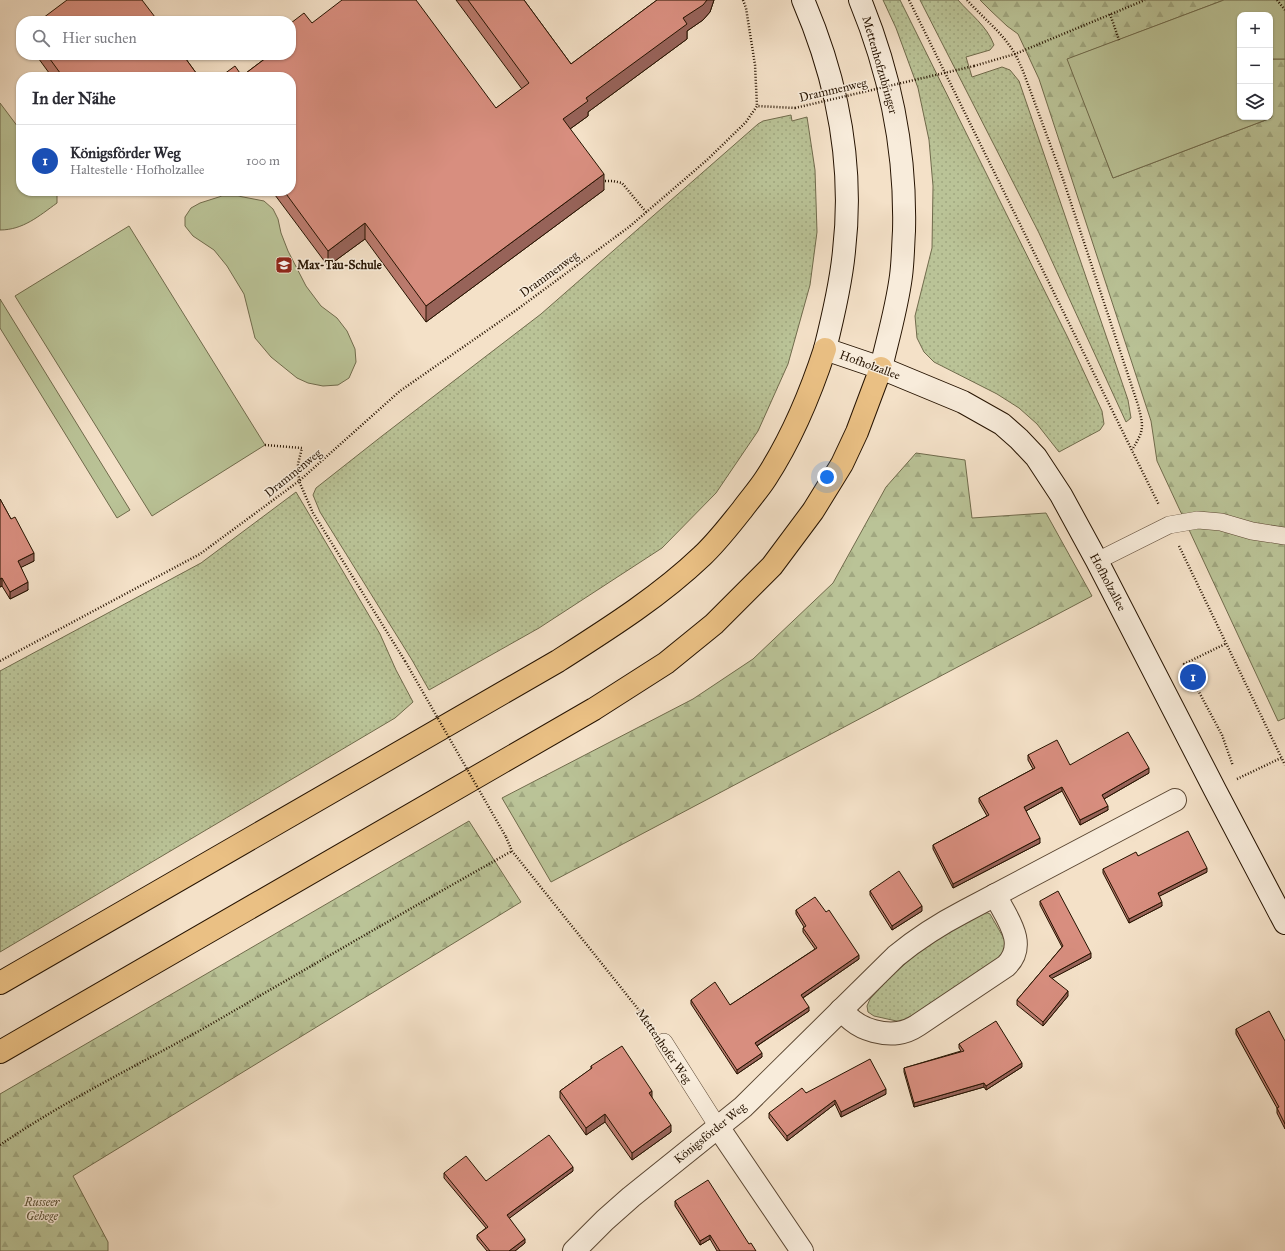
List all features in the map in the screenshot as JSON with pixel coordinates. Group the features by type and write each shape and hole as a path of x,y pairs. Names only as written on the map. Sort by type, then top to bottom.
{"highway":[{"path":"0,983 558,661 621,620 679,577 703,555 726,530 765,479 792,432 814,381 825,349"},
{"path":"0,1052 594,709 666,663 714,624 772,566 813,511 845,458 881,368"}],"street":[{"path":"803,0 819,40 834,92 845,155 847,184 844,251 836,304 825,349"},
{"name":"Mettenhofzubringer","path":"860,0 877,47 889,88 898,131 903,174 904,211 901,276 881,368"},
{"name":"Hofholzallee","path":"825,349 881,368 963,402 1002,424 1036,457 1061,495 1097,561 1285,923"},
{"name":"Königsförder Weg","path":"574,1251 631,1197 743,1107 896,956 914,941 939,925 1175,800"},
{"path":"841,1010 853,1022 866,1029 883,1033 898,1033 918,1026 1006,966 1014,956 1016,939 1009,921 995,895"},
{"name":"Mettenhofer Weg","path":"718,1127 802,1251"}],"lane":[{"path":"1097,561 1169,525 1198,520 1221,522 1252,531 1285,536"},
{"name":"Mettenhofer Weg","path":"664,1042 718,1127"}],"path":[{"path":"743,0 746,8 755,65 757,106"},
{"path":"909,0 1169,525 1225,644 1285,765"},
{"path":"967,0 996,28 1015,54 1023,71 1063,179 1143,423 1142,434 1132,450"},
{"name":"Drammenweg","path":"0,661 200,554 300,481 400,391 629,227 707,160 746,122 757,106 795,108 974,66 1015,54 1145,0"},
{"path":"1277,0 1285,10"},
{"path":"1110,14 1119,40"},
{"path":"602,181 622,183 646,212"},
{"name":"Mettenhofer Weg","path":"265,445 302,448 298,464 300,481 313,513 405,661 512,850 664,1042"},
{"path":"1225,644 1184,664 1222,735 1238,779"},
{"path":"1215,790 1281,758"},
{"path":"0,1145 28,1126 198,1031 512,850"}],"green space":[{"path":"883,0 900,0 1068,338 1102,411 1104,424 1100,430 1059,452 1037,424 1019,408 997,394 934,362 924,352 917,338 915,316 932,248 933,186 929,140 918,88 896,28"},
{"path":"920,0 958,0 987,32 994,45 990,50 966,57 972,77 1002,67 1010,70 1019,81 1128,400 1131,418 1126,422 1039,233"},
{"path":"980,0 1224,0 1068,59 1113,178 1266,120 1273,120 1273,59 1285,59 1285,718 1278,721 1157,461 1151,421 1039,79 1018,34 1007,26"},
{"path":"1224,0 1285,0 1285,59 1273,59 1273,12 1237,12 1237,120 1266,120 1113,178 1067,59"},
{"path":"0,103 16,124 16,196 57,196 57,203 23,225 16,228 0,230"},
{"path":"791,115 792,121 807,117 815,170 817,232 810,285 788,364 758,431 716,493 662,548 539,628 429,690 320,512 313,495 316,488 541,314 758,124 763,121"},
{"path":"222,196 238,196 264,201 273,209 278,219 281,233 288,251 306,286 321,306 337,318 347,331 355,349 356,362 349,378 338,385 323,386 308,383 297,378 271,357 255,338 244,294 227,266 214,250 193,236 185,226 185,217 191,208 200,203"},
{"path":"129,226 265,445 152,516 15,296"},
{"path":"0,299 130,510 117,518 0,328"},
{"path":"916,453 965,460 972,518 1046,513 1092,596 551,882 502,798 693,699 753,659 833,583 886,487"},
{"path":"296,492 380,634 396,670 413,702 395,718 0,952 0,671 201,563"},
{"name":"Russeer Gehege","path":"469,821 521,902 73,1176 108,1242 108,1251 0,1251 0,1094"},
{"path":"985,912 990,914 1006,942 1005,951 997,960 914,1017 901,1022 874,1016 868,1012 867,1006 870,999 907,962 949,931"}],"building":[{"path":"67,0 142,0 154,16 46,16"},
{"path":"342,0 416,0 496,108 529,83 468,0 524,0 571,64 657,0 707,0 703,5 683,18 687,24 586,98 588,101 563,119 604,174 426,306 365,223 328,251 288,196 296,196 296,72 247,72 263,60 296,60 296,19 304,13 312,23"},
{"path":"51,60 187,60 195,72 59,72"},
{"path":"235,66 239,72 227,72"},
{"path":"0,499 11,519 15,517 34,553 18,561 28,582 10,592 2,578 0,579"},
{"path":"1128,732 1149,768 1102,795 1108,806 1080,820 1062,787 1024,807 1040,838 953,884 933,845 989,815 979,798 1035,768 1028,755 1057,740 1070,765"},
{"path":"1188,831 1207,868 1158,893 1162,902 1129,919 1103,869 1136,852 1138,856"},
{"path":"899,871 922,906 892,926 870,891"},
{"path":"1058,891 1091,953 1049,976 1068,991 1043,1022 1017,1000 1063,946 1040,901"},
{"path":"815,897 826,912 829,910 859,955 801,995 809,1007 755,1043 762,1053 737,1070 691,1000 715,982 730,1005 817,948 803,928 806,926 796,910"},
{"path":"1269,1011 1285,1041 1285,1124 1277,1108 1279,1107 1236,1029"},
{"path":"996,1021 1022,1063 986,1086 984,1083 914,1103 904,1068 964,1051 959,1044"},
{"path":"622,1046 652,1091 649,1093 671,1125 632,1153 605,1114 586,1128 560,1091 592,1068 591,1066"},
{"path":"870,1059 886,1089 841,1112 835,1100 787,1136 769,1113 802,1088 806,1093"},
{"path":"549,1135 573,1167 507,1215 525,1239 509,1251 490,1251 477,1235 488,1227 444,1173 466,1156 486,1181"},
{"path":"708,1180 749,1244 751,1243 756,1251 720,1251 710,1235 700,1241 675,1201"}],"place":[{"name":"Max-Tau-Schule","path":"284,265"},
{"name":"Königsförder Weg","path":"1193,677"}]}
